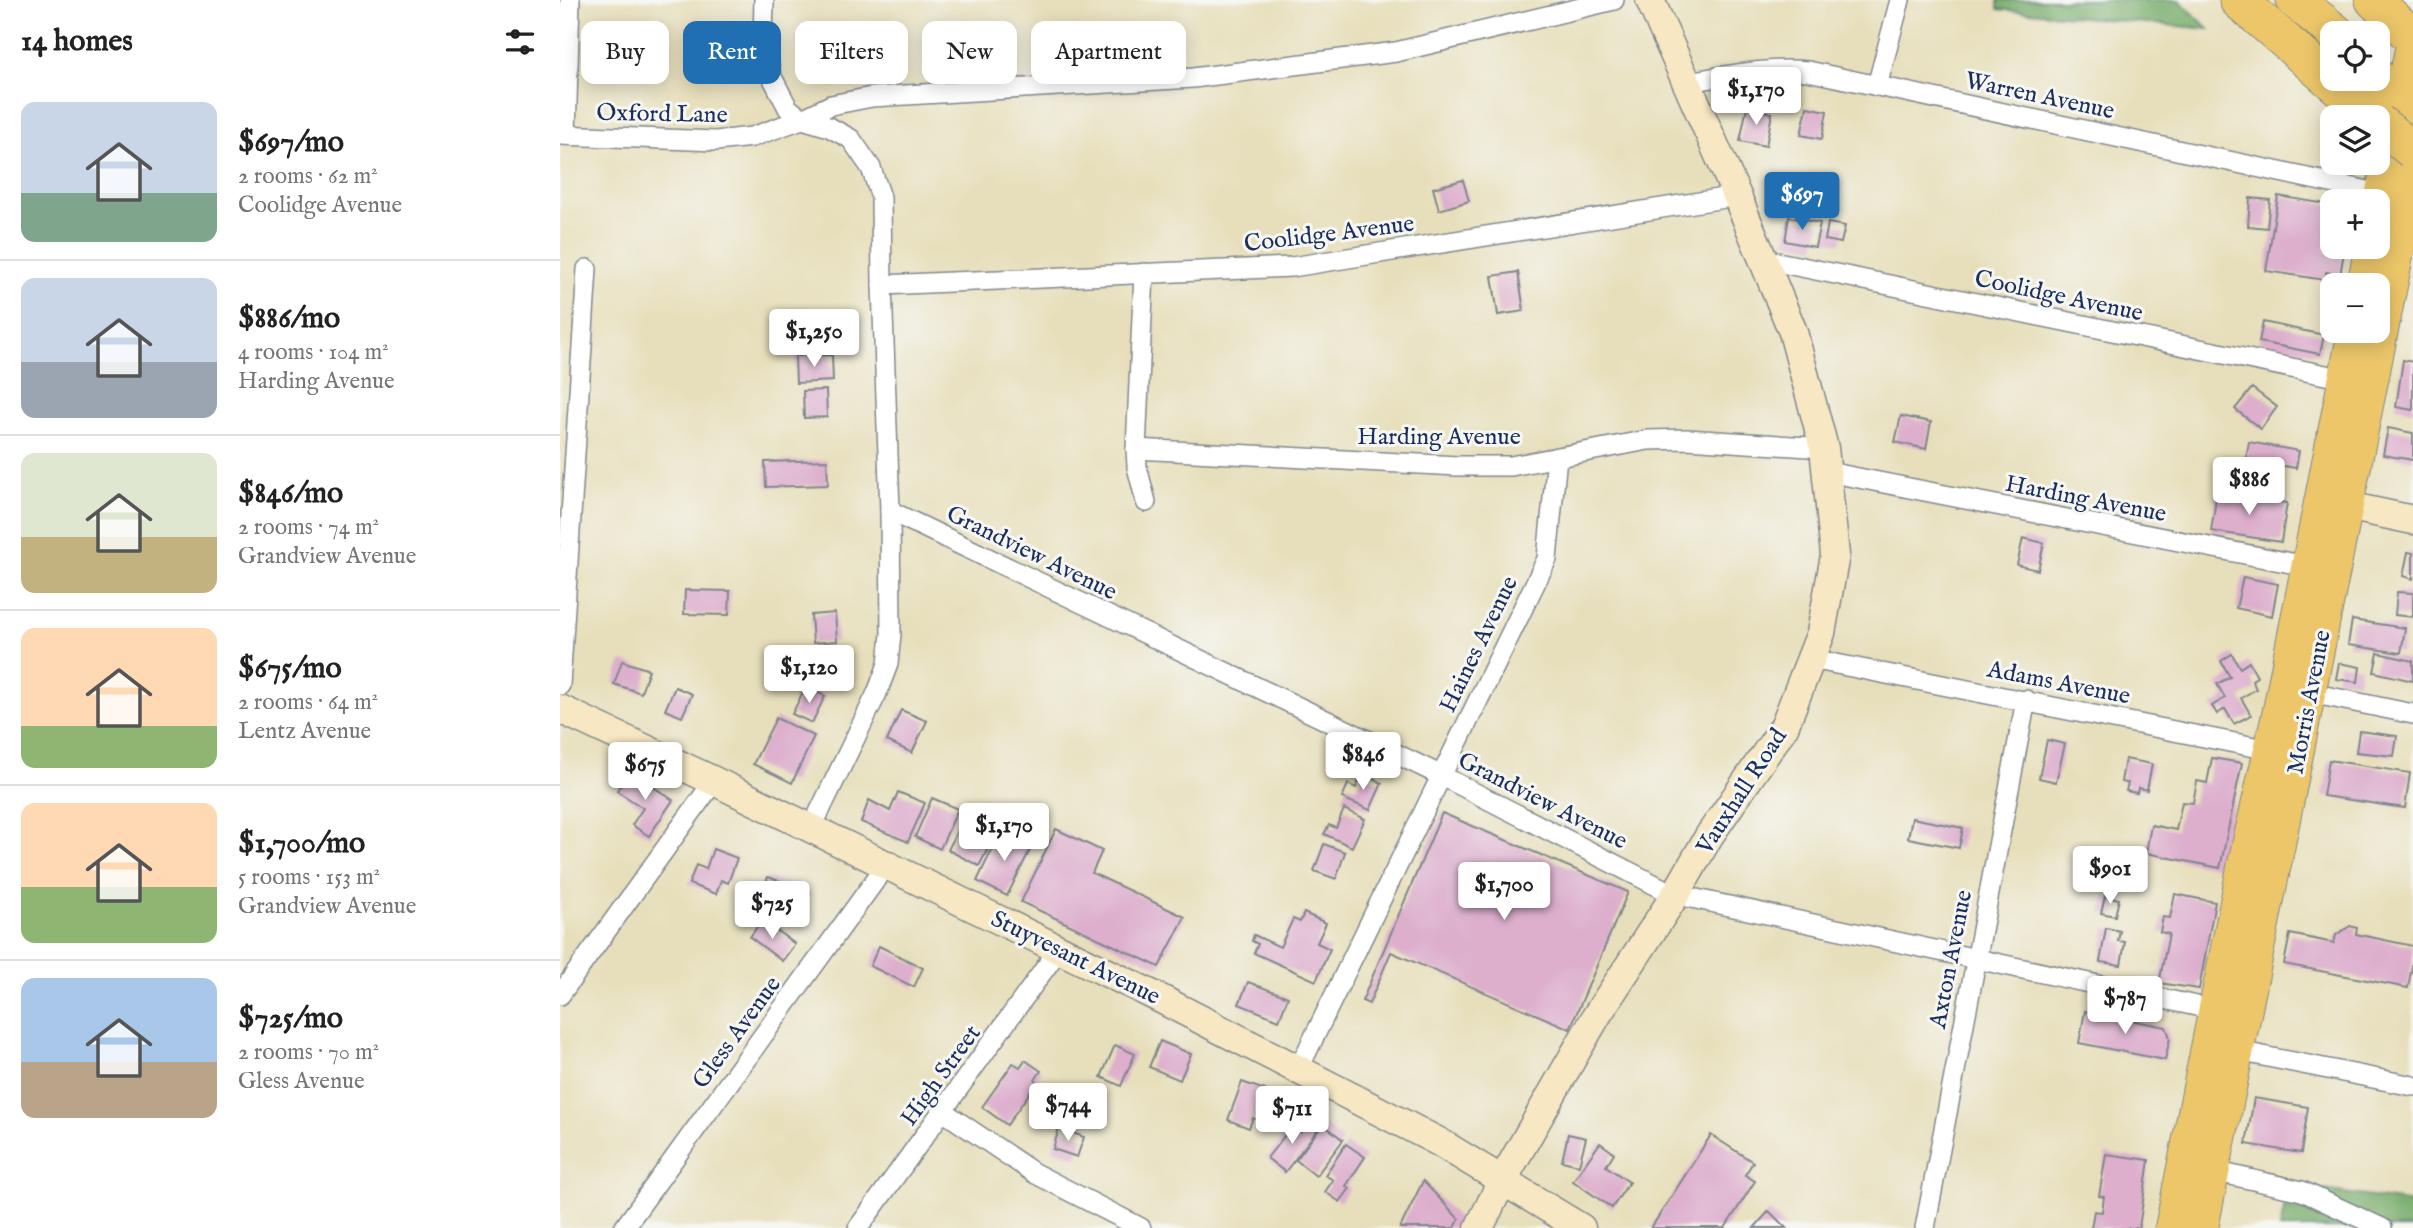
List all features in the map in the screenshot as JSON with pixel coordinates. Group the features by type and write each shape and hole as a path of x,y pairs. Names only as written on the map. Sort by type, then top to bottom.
{"highway":[{"path":"2218,0 2254,31 2309,62"},
{"path":"2238,0 2358,105"},
{"path":"2295,0 2321,21"},
{"path":"2311,0 2331,21"}],"main road":[{"name":"Morris Avenue","path":"2389,105 2398,24"},
{"name":"Morris Avenue","path":"2321,568 2347,506 2381,175"},
{"name":"Morris Avenue","path":"2171,1228 2199,1168 2238,1051 2284,753 2321,568 2352,343"},
{"name":"Morris Avenue","path":"2202,1228 2199,1168 2214,1010 2250,833 2284,753"}],"street":[{"path":"563,135 570,0"},
{"path":"764,0 763,39 771,75 788,108 802,119 829,127 851,139 871,168 881,197 890,511 891,634 888,664 877,693 811,829"},
{"name":"Oxford Lane","path":"563,135 716,141 752,137 831,105 872,97 1193,78 1396,52 1614,0"},
{"name":"Vauxhall Road","path":"1479,1228 1502,1181 1597,1015 1676,894 1709,836 1784,727 1821,633 1835,555 1826,460 1793,332 1737,196 1650,0"},
{"path":"1877,86 1900,0"},
{"name":"Warren Avenue","path":"1686,82 1787,69 1808,71 2324,189"},
{"name":"Coolidge Avenue","path":"882,285 1292,267 1737,196"},
{"name":"Coolidge Avenue","path":"1763,259 2345,379"},
{"path":"560,685 587,269"},
{"path":"1144,273 1136,449 1137,467 1146,502"},
{"name":"Harding Avenue","path":"1136,449 1458,466 1511,466 1648,440 1687,439 1826,460 2321,568"},
{"name":"Haines Avenue","path":"1298,1070 1547,559 1557,457"},
{"path":"2347,506 2413,520"},
{"name":"Grandview Avenue","path":"890,511 1440,775 1676,894 2214,1010"},
{"name":"Adams Avenue","path":"1811,659 2284,753"},
{"path":"2296,690 2413,713"},
{"name":"Axton Avenue","path":"1925,1228 2026,700"},
{"name":"Stuyvesant Avenue","path":"560,709 887,864 1298,1070 1439,1142 1581,1228"},
{"path":"560,995 714,780"},
{"name":"Gless Avenue","path":"624,1228 887,864"},
{"name":"High Street","path":"858,1228 1059,949"},
{"path":"2238,1051 2413,1086"},
{"path":"944,1112 1034,1173 1141,1228"},
{"path":"2199,1168 2295,1189 2382,1228"}],"green space":[{"path":"1998,0 2179,0 2209,29 1998,9"},
{"path":"2289,1185 2413,1203 2413,1228 2280,1228"}],"building":[{"path":"1747,107 1772,113 1766,146 1740,141"},
{"path":"1807,107 1827,111 1822,139 1801,135"},
{"path":"1463,180 1469,201 1439,210 1433,188"},
{"path":"2278,196 2320,203 2320,259 2343,259 2340,273 2320,273 2320,279 2266,271"},
{"path":"2250,198 2270,200 2267,228 2248,226"},
{"path":"1789,217 1820,223 1815,247 1785,241"},
{"path":"1828,223 1845,226 1841,243 1825,240"},
{"path":"1518,272 1524,311 1498,315 1492,276"},
{"path":"2263,322 2320,334 2320,343 2322,343 2320,354 2259,342"},
{"path":"832,355 833,381 796,383 795,356"},
{"path":"2403,360 2413,362 2413,410 2396,407"},
{"path":"2252,388 2277,407 2261,429 2235,409"},
{"path":"826,390 827,417 804,418 803,391"},
{"path":"1901,416 1931,422 1926,449 1895,442"},
{"path":"2388,428 2413,433 2413,460 2383,455"},
{"path":"2249,442 2299,451 2296,468 2246,460"},
{"path":"827,460 828,485 766,487 765,462"},
{"path":"2217,492 2287,503 2281,542 2211,531"},
{"path":"2023,538 2044,543 2038,570 2017,565"},
{"path":"2408,552 2413,553 2413,579 2403,576"},
{"path":"2243,577 2278,584 2272,616 2236,608"},
{"path":"685,590 730,591 729,615 684,614"},
{"path":"2397,592 2413,593 2413,617 2395,615"},
{"path":"835,613 837,641 813,643 811,615"},
{"path":"2352,620 2405,628 2401,653 2348,645"},
{"path":"815,653 839,662 828,689 804,679"},
{"path":"2378,653 2413,661 2413,681 2374,672"},
{"path":"2232,654 2240,668 2249,662 2257,677 2252,680 2256,689 2241,698 2251,715 2234,724 2225,709 2217,714 2212,706 2225,698 2217,684 2230,677 2221,661"},
{"path":"622,661 649,670 641,693 614,684"},
{"path":"2339,663 2360,667 2358,682 2336,679"},
{"path":"806,686 825,696 812,723 792,714"},
{"path":"675,687 692,694 682,717 665,710"},
{"path":"901,710 927,721 912,753 887,741"},
{"path":"776,718 814,736 792,783 753,764"},
{"path":"2359,731 2397,736 2394,756 2356,752"},
{"path":"2047,740 2065,744 2056,782 2039,778"},
{"path":"2212,758 2242,763 2220,868 2146,853 2151,825 2176,830 2182,802 2193,803 2197,781 2207,783"},
{"path":"2125,759 2152,764 2147,790 2138,788 2137,793 2126,791 2128,783 2121,782"},
{"path":"2329,760 2410,773 2405,808 2323,796"},
{"path":"630,771 673,800 649,836 632,825 643,808 617,791"},
{"path":"1362,774 1382,783 1370,810 1342,798 1348,784 1356,788"},
{"path":"898,792 925,803 908,842 861,822 869,800 890,811"},
{"path":"932,798 958,809 940,849 915,837"},
{"path":"1344,809 1365,819 1352,847 1324,834 1329,825 1336,828"},
{"path":"1442,813 1628,892 1570,1029 1391,952 1369,1004 1362,1001"},
{"path":"1912,818 1963,828 1959,848 1908,838"},
{"path":"963,819 995,835 979,866 948,850"},
{"path":"1056,829 1102,851 1092,873 1185,917 1159,967 1021,902"},
{"path":"1001,831 1032,846 1007,896 977,881"},
{"path":"1324,844 1345,852 1336,879 1314,871"},
{"path":"713,849 737,858 728,883 721,880 716,894 689,884 696,865 706,869"},
{"path":"768,877 810,892 803,912 760,897"},
{"path":"2175,894 2215,902 2199,989 2159,983 2169,934 2160,932 2163,917 2170,918"},
{"path":"2105,896 2119,899 2115,916 2101,913"},
{"path":"1304,913 1326,923 1317,943 1330,949 1316,981 1254,953 1258,944 1252,941 1254,935 1280,947 1293,919 1300,922"},
{"path":"762,920 795,944 782,961 750,937"},
{"path":"2350,926 2357,928 2356,934 2413,946 2408,988 2284,964 2290,934 2334,943 2336,935"},
{"path":"2106,928 2120,931 2118,941 2125,942 2121,965 2100,962"},
{"path":"879,946 923,968 914,987 870,966"},
{"path":"1248,982 1288,997 1279,1020 1239,1004"},
{"path":"2085,1011 2166,1027 2170,1038 2165,1060 2079,1043"},
{"path":"1160,1041 1191,1054 1180,1080 1149,1067"},
{"path":"1115,1045 1135,1054 1121,1086 1101,1077"},
{"path":"1025,1060 1041,1071 1035,1080 1037,1082 1007,1125 982,1107 1013,1063 1020,1067"},
{"path":"1242,1082 1265,1090 1259,1107 1273,1112 1269,1124 1253,1118 1249,1128 1228,1120"},
{"path":"2254,1098 2308,1107 2301,1153 2246,1144"},
{"path":"1310,1120 1319,1128 1285,1172 1267,1158 1293,1125 1301,1132"},
{"path":"1323,1124 1343,1140 1316,1176 1296,1160"},
{"path":"1059,1128 1084,1137 1077,1157 1053,1149"},
{"path":"1568,1134 1586,1138 1579,1165 1562,1161"},
{"path":"1711,1135 1753,1162 1745,1175 1755,1181 1725,1228 1651,1228"},
{"path":"1600,1143 1614,1153 1606,1166 1629,1182 1612,1208 1573,1181"},
{"path":"1346,1144 1365,1157 1346,1186 1350,1188 1340,1202 1325,1192 1333,1180 1325,1175"},
{"path":"2106,1154 2149,1160 2139,1228 2091,1228 2094,1211 2102,1212 2104,1197 2099,1196"},
{"path":"1423,1181 1459,1219 1455,1228 1400,1228"},
{"path":"1769,1211 1786,1228 1754,1228"}]}
